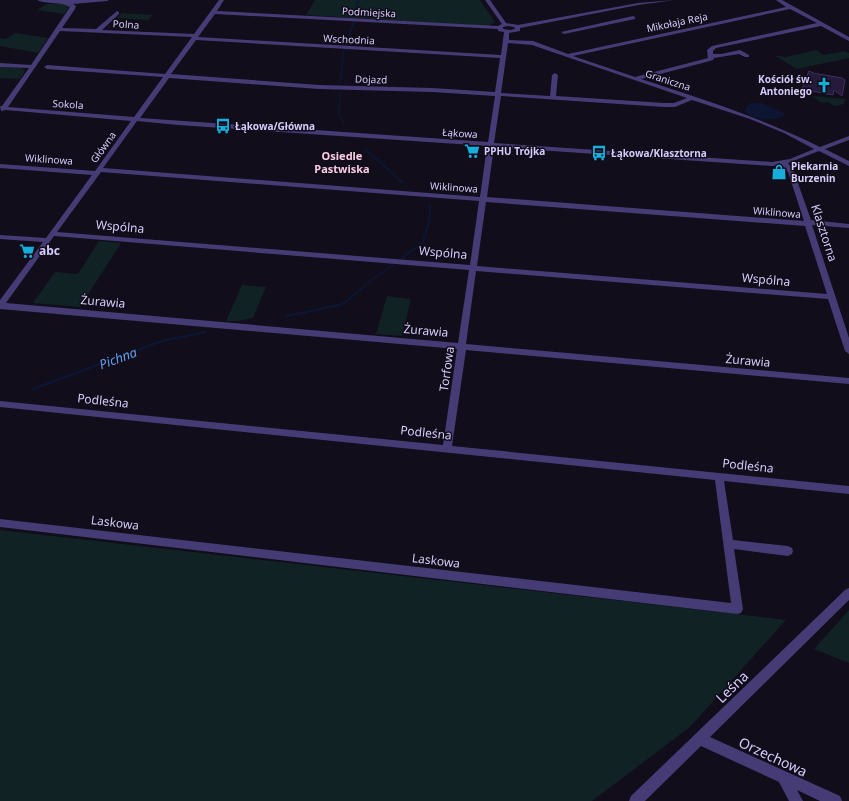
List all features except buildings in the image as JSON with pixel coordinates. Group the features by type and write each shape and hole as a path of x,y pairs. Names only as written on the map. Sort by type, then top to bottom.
{"street":[{"path":"39,0 68,3 107,0"},
{"name":"Główna","path":"0,305 222,0"},
{"path":"487,0 505,24"},
{"path":"564,32 638,4 673,0"},
{"path":"778,0 849,39"},
{"path":"2,109 57,29 72,10 73,6 68,3"},
{"name":"Mikołaja Reja","path":"568,56 575,53 791,7"},
{"name":"Podmiejska","path":"213,12 499,28"},
{"path":"97,31 117,13"},
{"path":"518,27 518,30 515,32 502,31 499,28 505,24 518,27 604,17 633,18"},
{"path":"634,79 711,59 710,50 714,47 821,24"},
{"name":"Polna","path":"57,29 194,37"},
{"name":"Torfowa","path":"447,449 507,32"},
{"name":"Wschodnia","path":"194,37 504,57"},
{"name":"Graniczna","path":"505,41 533,43 769,125 821,149 849,164"},
{"path":"710,56 721,56 740,52 747,56"},
{"path":"0,66 32,67"},
{"name":"Dojazd","path":"47,67 319,87 432,90 670,106 680,104 692,98"},
{"path":"553,98 555,76"},
{"name":"Sokola","path":"2,109 135,120"},
{"name":"Łąkowa","path":"135,120 758,164 784,163"},
{"path":"784,163 792,162 849,138"},
{"name":"Klasztorna","path":"784,163 791,172 849,351"},
{"name":"Wiklinowa","path":"0,166 849,226"},
{"name":"Wspólna","path":"0,237 50,237 473,268 831,297"},
{"name":"Żurawia","path":"0,305 849,381"},
{"name":"Podleśna","path":"0,404 849,490"},
{"name":"Laskowa","path":"0,523 737,609 719,477"},
{"path":"729,544 788,551"},
{"name":"Leśna","path":"636,801 849,593"},
{"name":"Orzechowa","path":"700,739 784,779 835,801"},
{"path":"784,779 796,801"}],"shaded area":[{"path":"315,0 480,0 495,22 487,26 306,15"},
{"path":"47,4 67,4 70,6 64,14 37,10"},
{"path":"122,13 153,15 148,20 116,18"},
{"path":"15,33 48,38 38,53 0,46 0,38 6,39"},
{"path":"816,50 824,55 844,51 849,53 849,58 797,69 774,55 786,57"},
{"path":"0,67 22,68 25,71 20,79 0,78"},
{"path":"812,96 845,99 844,104 834,106 828,102 822,103"},
{"path":"99,241 121,243 80,307 33,303 55,272 78,274"},
{"path":"242,285 266,287 253,318 238,321 226,321"},
{"path":"387,296 411,299 402,336 376,334"},
{"path":"0,530 786,620 690,727 592,801 0,801"},
{"path":"849,610 849,663 814,649"}],"water":[{"path":"750,103 762,103 786,114 776,119 753,117 744,111"}],"waterway":[{"name":"Pichna","path":"354,17 358,0"},
{"name":"Pichna","path":"346,45 354,22"},
{"name":"Pichna","path":"340,83 344,50"},
{"name":"Pichna","path":"340,93 339,115 344,123"},
{"name":"Pichna","path":"366,150 402,182"},
{"name":"Pichna","path":"401,259 423,242 429,222 430,205"},
{"name":"Pichna","path":"340,305 346,302 370,281 393,265"},
{"name":"Pichna","path":"286,316 340,305"},
{"name":"Pichna","path":"33,389 162,341 205,332"}],"place":[{"name":"Kościół św. Antoniego","path":"824,85"},
{"name":"Łąkowa/Główna","path":"223,126"},
{"name":"PPHU Trójka","path":"472,151"},
{"name":"Łąkowa/Klasztorna","path":"599,153"},
{"name":"Piekarnia Burzenin","path":"779,172"},
{"name":"abc","path":"27,251"}],"district":[{"name":"Osiedle Pastwiska","path":"342,162"}]}
